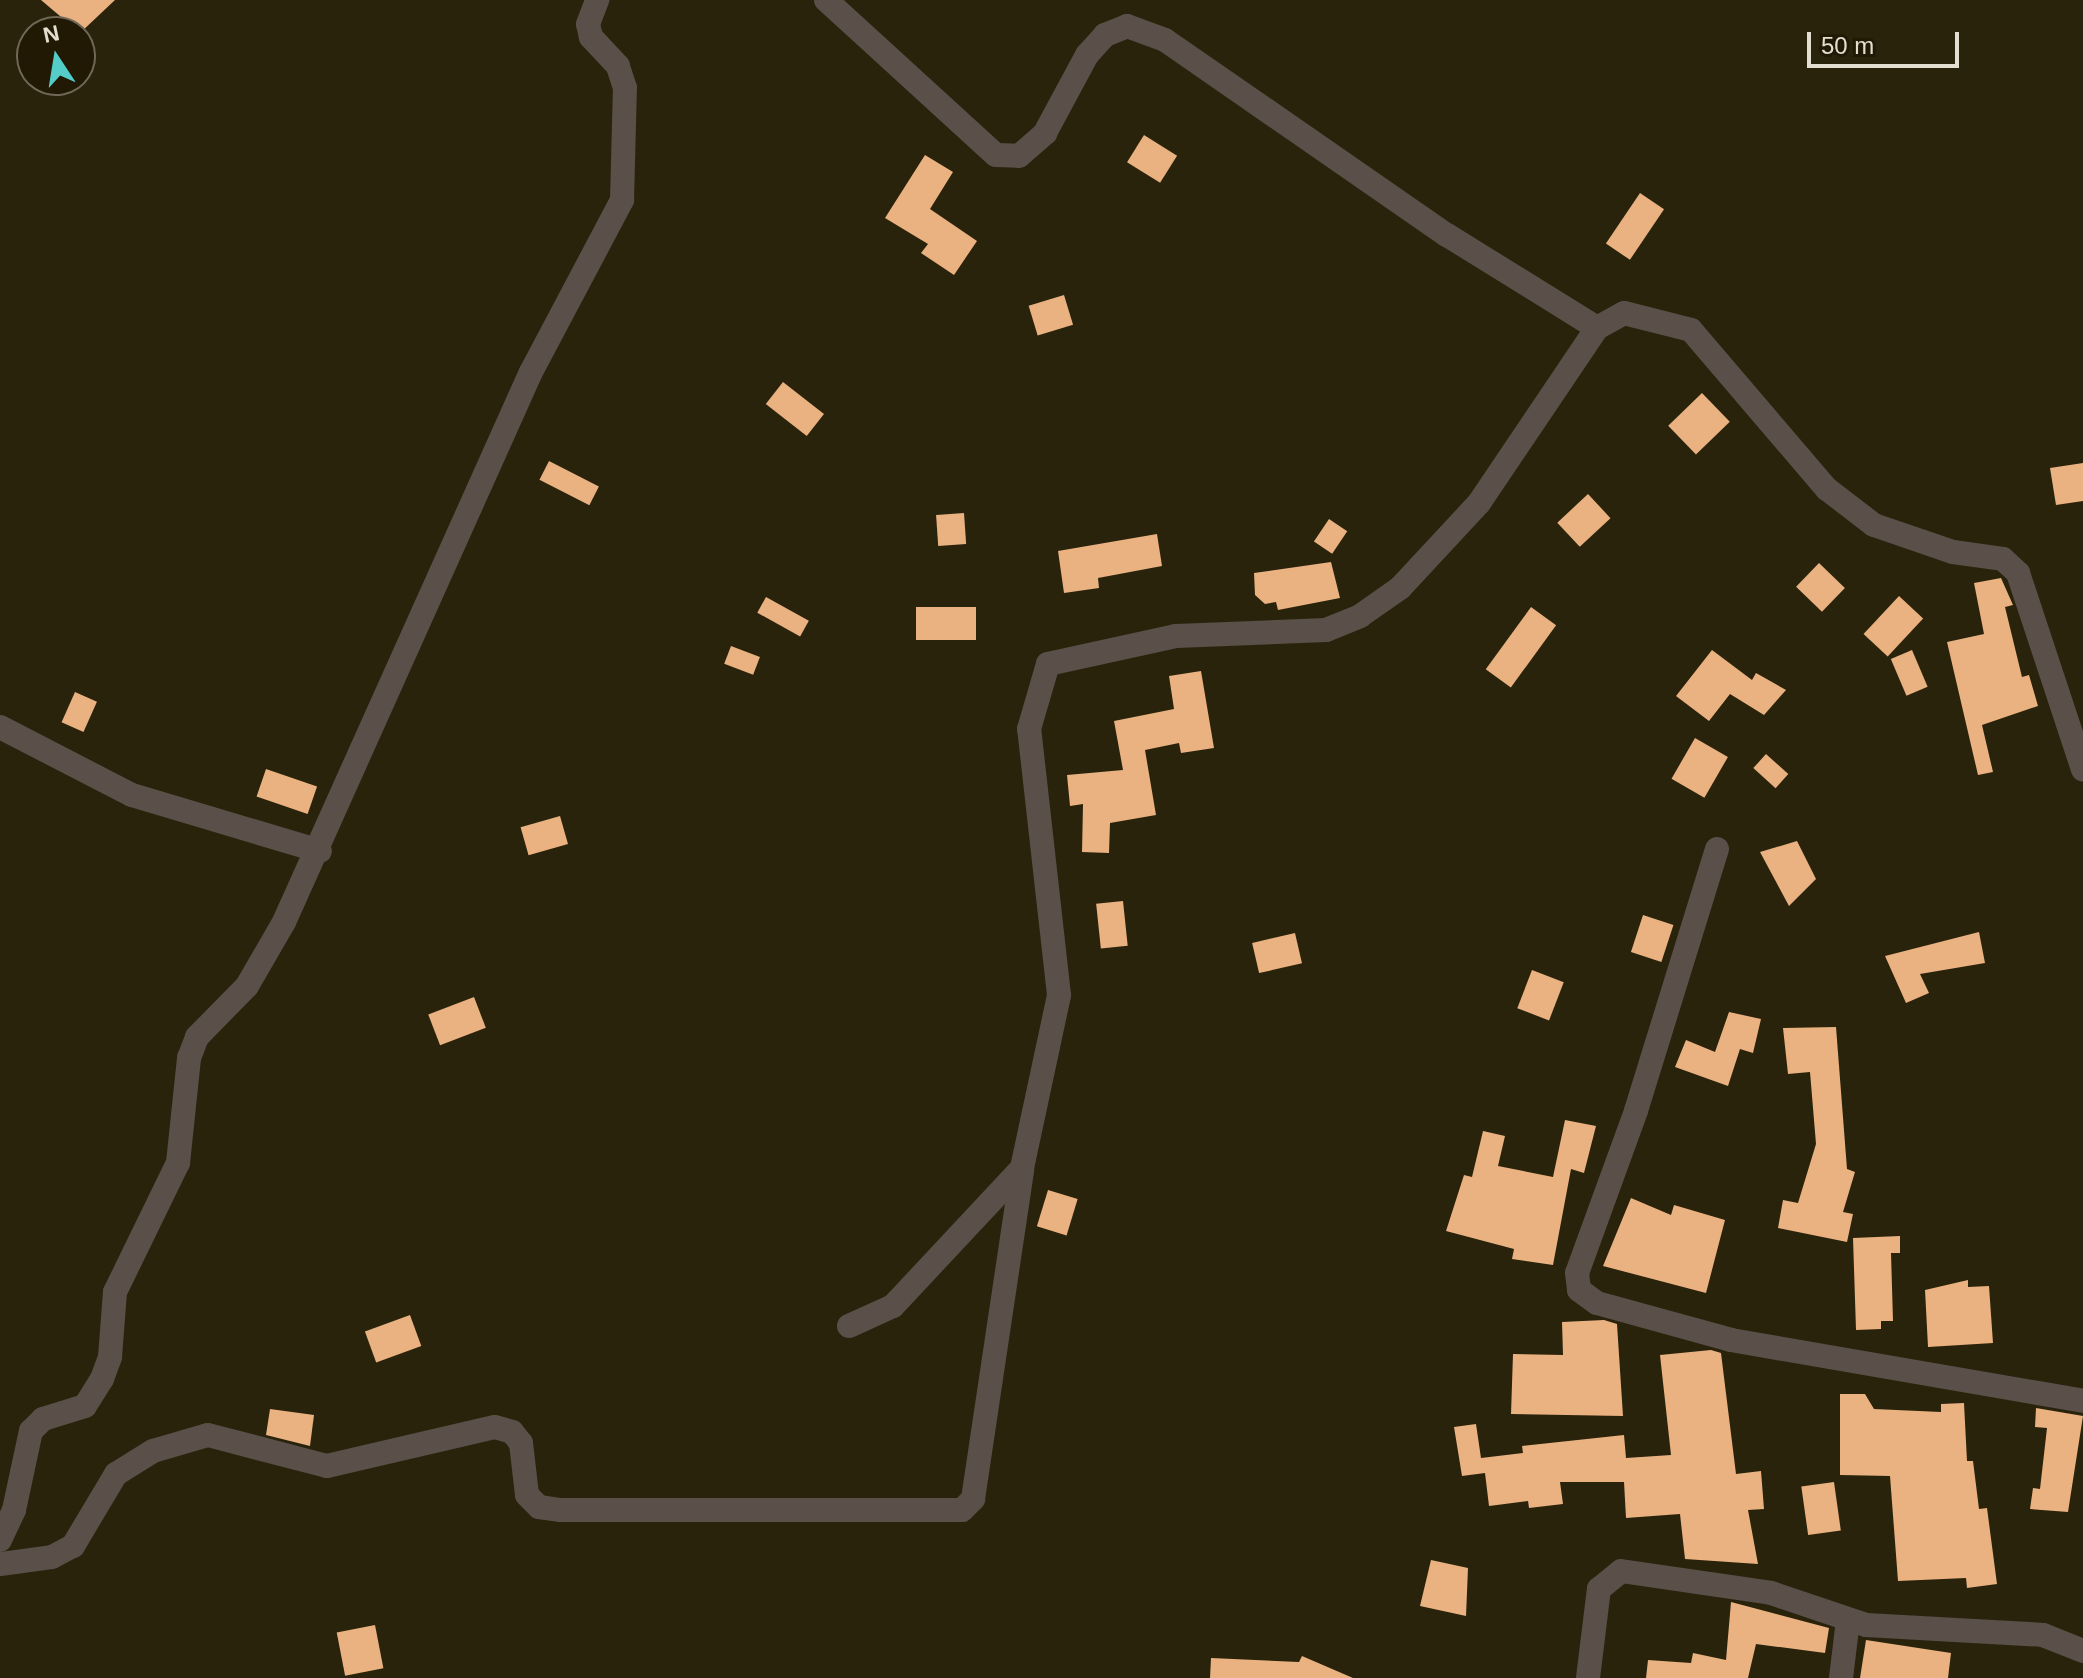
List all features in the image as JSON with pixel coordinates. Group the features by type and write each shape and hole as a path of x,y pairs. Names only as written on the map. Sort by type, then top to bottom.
{"street":[{"path":"0,1540 14,1510 31,1431 43,1419 85,1406 102,1379 115,1292 178,1163 189,1058 197,1037 247,986 320,851 531,372 622,200 625,88 618,66 591,37 588,24 597,0"},
{"path":"826,0 996,155 1019,156 1045,133 1087,55 1105,35 1127,26 1165,40 1447,235 1597,328"},
{"path":"0,1564 52,1557 73,1546 116,1474 153,1451 208,1435 327,1466 495,1427 521,1443 527,1495 539,1507 561,1510 962,1510 973,1499 1022,1168 1059,995 1029,729 1048,664 1176,636 1326,630 1360,616 1400,588 1479,503 1597,328 1624,313 1691,330 1827,489 1874,525 2011,566 2027,589 2083,770"},
{"path":"0,727 132,795 320,851"},
{"path":"1717,849 1636,1111 1577,1273 1579,1290 1597,1303 1731,1340 2083,1401"},
{"path":"849,1326 893,1306 1022,1168"},
{"path":"1588,1678 1599,1589 1621,1571 1771,1593 1825,1607 1848,1620 2043,1635 2083,1651"},
{"path":"1841,1678 1848,1620"}],"building":[{"path":"41,0 115,0 96,18 60,16"},
{"path":"1144,135 1177,156 1160,183 1127,162"},
{"path":"925,155 953,172 930,209 977,241 954,275 921,253 928,244 885,218"},
{"path":"1640,193 1664,209 1630,260 1606,244"},
{"path":"1064,295 1073,325 1038,335 1029,306"},
{"path":"783,382 824,414 807,436 766,404"},
{"path":"1702,393 1730,422 1696,454 1668,426"},
{"path":"549,461 599,486 589,505 539,480"},
{"path":"2083,463 2083,501 2056,505 2050,468"},
{"path":"1588,494 1611,518 1580,547 1557,523"},
{"path":"964,513 966,544 938,546 936,515"},
{"path":"1329,519 1347,531 1332,554 1314,541"},
{"path":"1157,534 1162,566 1098,578 1099,588 1064,593 1058,551"},
{"path":"1331,562 1340,598 1278,610 1276,602 1265,604 1255,595 1254,573"},
{"path":"1819,563 1845,588 1822,612 1796,587"},
{"path":"2001,578 2013,605 2005,607 2022,677 2029,675 2038,706 1982,725 1993,772 1978,775 1947,642 1984,634 1974,583"},
{"path":"1899,596 1923,619 1888,657 1864,634"},
{"path":"766,597 809,621 800,636 757,613"},
{"path":"916,607 976,607 976,640 916,640"},
{"path":"1531,607 1556,625 1511,688 1486,669"},
{"path":"731,646 760,657 753,675 724,664"},
{"path":"1712,650 1752,680 1756,673 1786,690 1764,715 1730,694 1709,721 1676,696"},
{"path":"1912,650 1928,687 1906,696 1891,659"},
{"path":"1201,671 1214,748 1181,753 1179,743 1145,750 1156,815 1110,823 1109,853 1082,852 1083,804 1070,806 1067,775 1123,770 1114,721 1174,709 1169,676"},
{"path":"75,692 97,702 84,732 62,722"},
{"path":"1695,738 1728,757 1704,798 1672,779"},
{"path":"1766,754 1788,774 1776,788 1753,768"},
{"path":"266,769 317,787 308,814 257,796"},
{"path":"560,816 568,844 529,855 521,827"},
{"path":"1797,841 1816,879 1789,906 1760,852"},
{"path":"1123,901 1128,946 1101,949 1096,904"},
{"path":"1643,915 1673,925 1661,962 1631,952"},
{"path":"1979,932 1985,963 1920,974 1929,993 1906,1003 1885,956"},
{"path":"1295,933 1302,963 1259,973 1252,943"},
{"path":"1532,970 1564,982 1549,1020 1517,1008"},
{"path":"474,997 486,1028 440,1045 428,1015"},
{"path":"1729,1012 1761,1019 1753,1053 1740,1049 1728,1086 1675,1067 1686,1040 1715,1052"},
{"path":"1836,1027 1847,1169 1855,1172 1843,1212 1853,1214 1847,1242 1778,1228 1783,1200 1798,1203 1816,1144 1810,1072 1788,1074 1783,1028"},
{"path":"1565,1120 1596,1126 1584,1173 1571,1169 1553,1265 1512,1259 1514,1249 1446,1231 1464,1175 1472,1177 1483,1131 1505,1136 1498,1166 1553,1177"},
{"path":"1048,1190 1078,1199 1067,1235 1037,1226"},
{"path":"1631,1198 1671,1215 1674,1205 1725,1220 1706,1293 1603,1266"},
{"path":"1900,1236 1900,1253 1891,1253 1893,1321 1881,1321 1881,1329 1856,1330 1853,1238"},
{"path":"1968,1280 1968,1287 1989,1286 1993,1343 1928,1347 1925,1290"},
{"path":"410,1315 421,1346 376,1362 365,1331"},
{"path":"1604,1320 1617,1324 1623,1416 1511,1414 1513,1354 1563,1355 1562,1322"},
{"path":"1711,1350 1721,1353 1736,1474 1761,1471 1764,1509 1748,1510 1758,1564 1685,1559 1680,1514 1626,1518 1624,1482 1560,1482 1563,1504 1529,1508 1528,1501 1489,1506 1485,1473 1462,1476 1454,1427 1476,1424 1481,1458 1523,1453 1522,1446 1624,1435 1626,1458 1671,1455 1660,1355"},
{"path":"1840,1394 1865,1394 1874,1409 1941,1412 1941,1404 1964,1403 1967,1461 1973,1461 1979,1509 1987,1508 1997,1584 1967,1588 1966,1578 1898,1581 1890,1476 1840,1475"},
{"path":"2036,1408 2083,1416 2068,1512 2030,1509 2033,1488 2040,1489 2047,1428 2035,1427"},
{"path":"270,1409 314,1415 310,1446 266,1435"},
{"path":"1834,1482 1841,1531 1808,1535 1801,1487"},
{"path":"1431,1560 1468,1568 1466,1616 1420,1606"},
{"path":"1731,1602 1829,1628 1825,1653 1756,1644 1748,1678 1646,1678 1648,1660 1691,1663 1693,1653 1726,1660"},
{"path":"375,1625 383,1668 345,1676 337,1632"},
{"path":"1866,1640 1951,1653 1948,1678 1860,1678"},
{"path":"1302,1656 1353,1678 1210,1678 1211,1658 1299,1662"}]}
